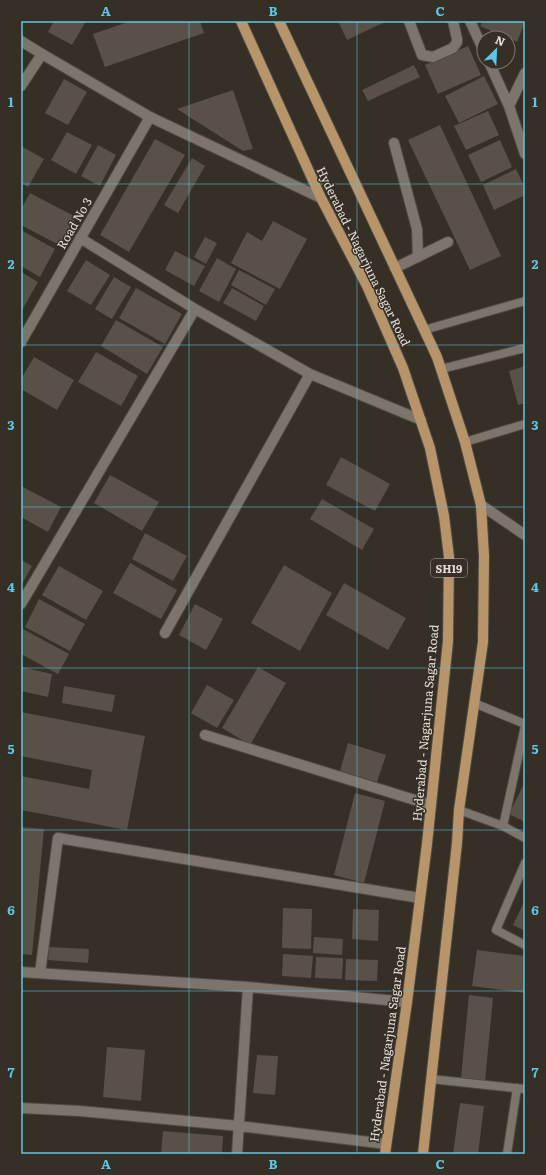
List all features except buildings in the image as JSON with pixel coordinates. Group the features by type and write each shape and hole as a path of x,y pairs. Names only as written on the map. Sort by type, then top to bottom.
{"main road":[{"name":"Hyderabad - Nagarjuna Sagar Road","path":"241,21 321,198 366,286 403,368 430,448 443,508 449,557 448,641 420,898 407,1002 385,1149"},
{"name":"Hyderabad - Nagarjuna Sagar Road","path":"279,21 437,358 465,442 481,505 484,556 483,642 459,810 457,843 423,1154"}],"street":[{"path":"409,21 422,55 433,57 453,48 457,42 453,21"},
{"path":"470,21 476,34"},
{"path":"21,41 150,117 321,198"},
{"path":"21,86 42,54"},
{"path":"493,70 509,106 525,154"},
{"path":"509,106 525,73"},
{"name":"Road No 3","path":"23,335 150,117"},
{"path":"394,143 417,229 418,257"},
{"path":"80,238 196,309 310,374 421,420"},
{"path":"395,268 448,242"},
{"path":"21,604 196,309"},
{"path":"165,633 310,374"},
{"path":"481,505 525,535"},
{"path":"205,735 431,805"},
{"path":"40,973 58,838 420,898"},
{"path":"21,972 248,987 407,1002"},
{"path":"237,1154 248,987"},
{"path":"21,1108 80,1111 239,1126 385,1149"}],"lane":[{"path":"424,330 525,301"},
{"path":"441,369 525,348"},
{"path":"465,442 525,424"},
{"path":"474,703 525,725 503,826"},
{"path":"459,810 503,826 525,838"},
{"path":"525,863 496,930 525,945"},
{"path":"431,1079 521,1089 508,1154"}]}
